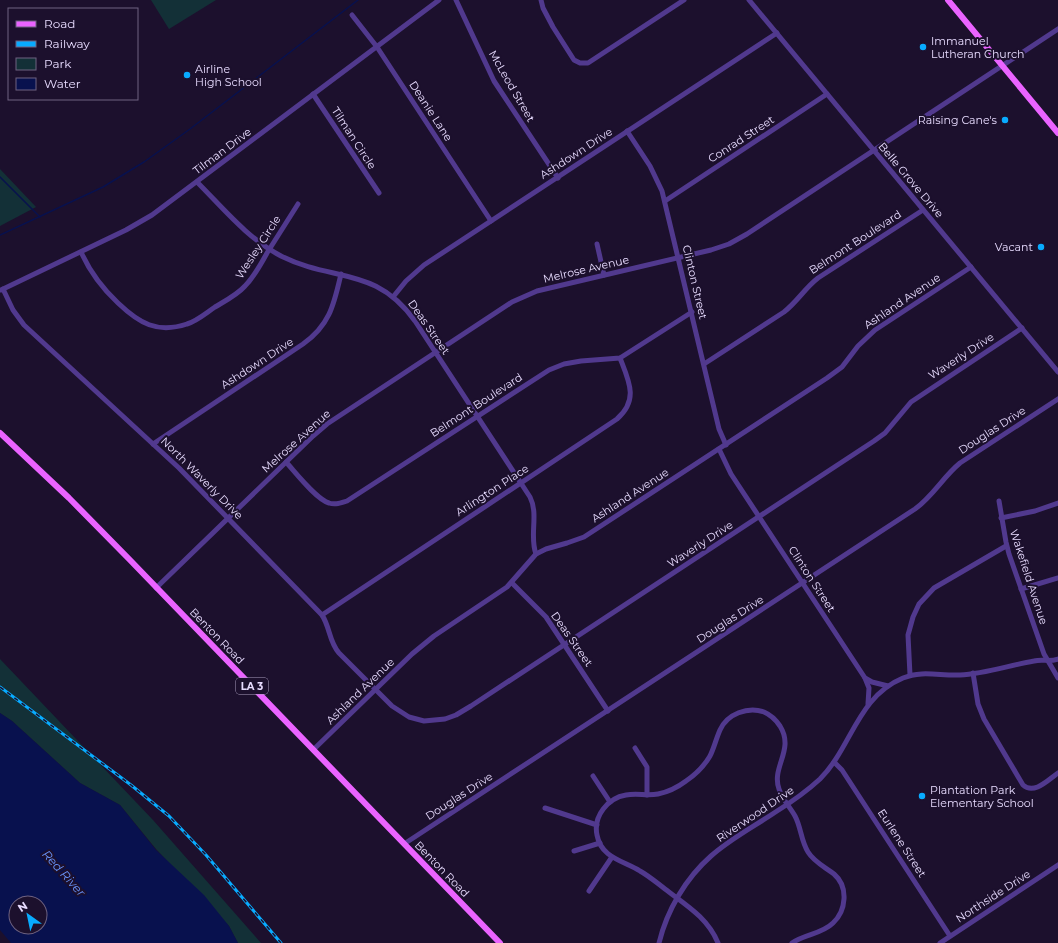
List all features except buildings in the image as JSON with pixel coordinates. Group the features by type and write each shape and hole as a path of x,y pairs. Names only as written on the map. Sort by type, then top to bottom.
{"main road":[{"path":"948,0 1058,133"},
{"name":"Benton Road","path":"0,433 68,498 499,943"}],"street":[{"name":"Tilman Drive","path":"1,290 144,221 439,0"},
{"name":"McLeod Street","path":"456,0 494,80 558,178"},
{"path":"541,0 543,8 553,27 574,60 582,64 588,63 684,0"},
{"name":"Belle Grove Drive","path":"749,0 1058,372"},
{"name":"Deanie Lane","path":"352,15 377,47 491,221"},
{"name":"Melrose Avenue","path":"156,588 313,436 335,418 508,304 537,291 711,250 737,240 1058,29"},
{"name":"Ashdown Drive","path":"393,297 406,281 424,265 777,33"},
{"name":"Tilman Circle","path":"313,94 378,193"},
{"name":"Conrad Street","path":"665,201 828,94"},
{"name":"Clinton Street","path":"627,131 657,179 665,201 719,430 726,444"},
{"name":"Deas Street","path":"197,182 243,229 270,250 304,266 341,274 370,283 393,297 410,314 530,497 533,505 533,542 536,554"},
{"name":"Wesley Circle","path":"81,252 90,270 102,287 132,316 152,326 170,328 191,323 241,290 253,276 298,204"},
{"name":"Belmont Boulevard","path":"704,364 784,312 818,278 923,210"},
{"path":"597,244 604,275"},
{"name":"Ashland Avenue","path":"313,750 428,641 512,583 536,554 546,549 584,537 719,449 838,370 858,346 875,330 971,268"},
{"name":"Ashdown Drive","path":"153,444 297,349 314,335 324,324 330,313 341,274"},
{"name":"North Waverly Drive","path":"1,290 24,325 180,468 322,615 328,626 335,649 376,690"},
{"name":"Belmont Boulevard","path":"286,462 320,498 330,503 347,501 542,374 555,367 580,361 620,358 692,312"},
{"name":"Waverly Drive","path":"376,690 392,706 410,717 424,721 445,719 462,712 874,441 885,433 902,411 912,402 1022,328"},
{"name":"Arlington Place","path":"322,615 612,423 624,412 629,403 631,392 629,381 620,358"},
{"name":"Douglas Drive","path":"404,844 915,509 927,500 949,473 960,463 1058,399"},
{"name":"Clinton Street","path":"719,449 731,474 865,678 868,688 868,704"},
{"name":"Wakefield Avenue","path":"999,501 1006,546 1047,661 1058,678"},
{"path":"1001,518 1035,511 1058,503"},
{"path":"1006,546 934,588 919,604 912,617 908,636 910,675 928,673 955,675 973,673 1036,660 1047,661 1058,659"},
{"path":"1021,589 1058,578"},
{"name":"Deas Street","path":"512,583 546,617 608,711"},
{"path":"973,673 978,704 984,719 1023,785 1029,789 1035,788 1058,773"},
{"name":"Riverwood Drive","path":"659,943 669,914 677,898 694,873 711,856 787,804 820,779 834,762 868,704 888,686 910,675"},
{"path":"865,678 872,682 888,686"},
{"path":"718,943 713,932 703,919 641,871 612,857 603,849 596,834 597,825 600,815 610,802 618,797 666,792 686,781 698,771 709,757 720,730 728,720 744,711 757,711 764,713 776,721 785,736 786,747 777,780 780,792 796,819 808,853 812,858 838,878 844,895 843,910 831,925 821,931 802,937 792,943"},
{"path":"635,748 647,767 647,795"},
{"name":"Eurlene Street","path":"834,762 842,770 950,936"},
{"path":"593,776 610,802"},
{"path":"545,808 597,825"},
{"path":"574,851 600,843"},
{"path":"589,891 612,857"},
{"name":"Northside Drive","path":"940,943 1058,865"}],"green space":[{"path":"151,0 216,0 169,29"},
{"path":"0,169 36,207 0,226"},
{"path":"0,659 153,820 261,943 238,943 229,926 156,849 120,805 80,783 12,721 0,713"}],"water":[{"name":"Red River","path":"0,713 12,721 80,783 120,805 156,850 204,895 229,926 238,943 11,943 0,930"}],"waterway":[{"path":"0,235 103,187 144,162 190,129 358,0"},
{"path":"0,177 40,217"}],"railway":[{"path":"0,687 131,785 169,816 206,855 281,943"}],"place":[{"name":"Immanuel Lutheran Church","path":"923,47"},
{"name":"Airline High School","path":"187,75"},
{"name":"Raising Cane's","path":"1005,120"},
{"name":"Vacant","path":"1041,247"},
{"name":"Plantation Park Elementary School","path":"922,796"}]}
